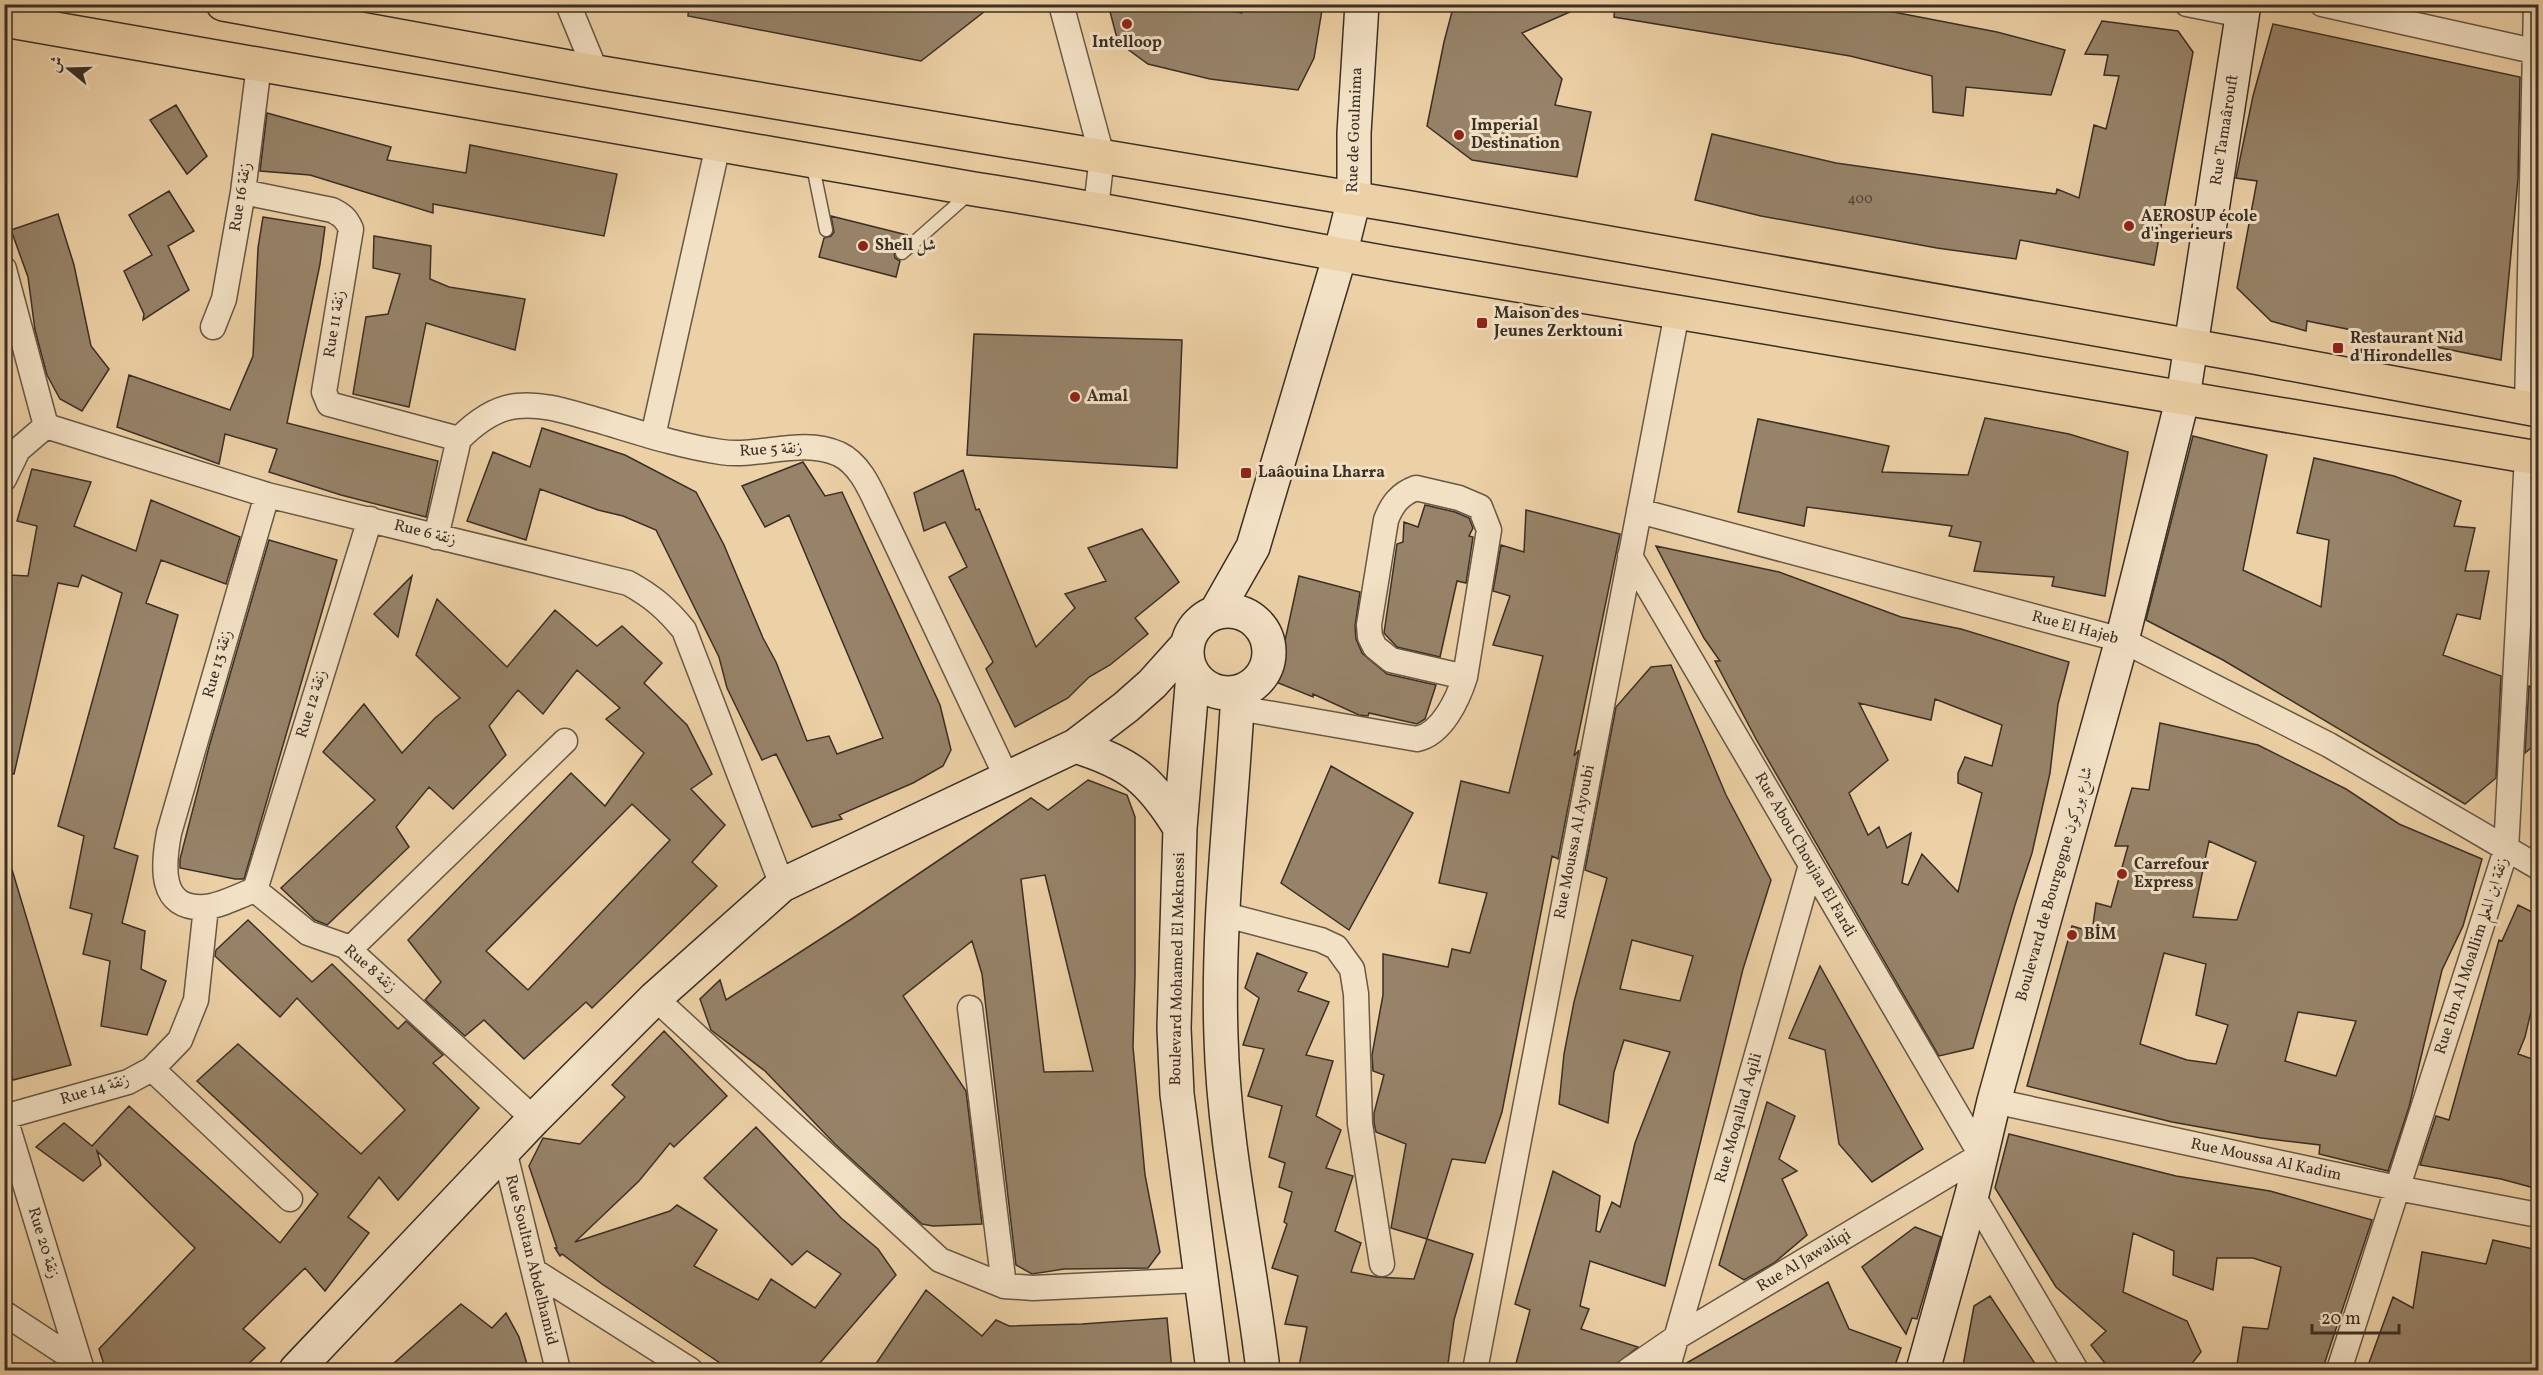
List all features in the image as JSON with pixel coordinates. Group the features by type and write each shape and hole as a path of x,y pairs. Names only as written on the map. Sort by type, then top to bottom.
{"main road":[{"path":"222,4 596,72 1354,199 2191,346 2533,409"},
{"path":"4,20 718,145 1096,208 1340,255 2533,457"}],"street":[{"path":"568,4 596,72"},
{"path":"1061,4 1102,156 1096,208"},
{"name":"Rue de Goulmima","path":"1340,255 1354,199 1354,133 1362,4"},
{"path":"2187,4 2243,10"},
{"path":"2322,4 2537,52"},
{"path":"2533,409 2536,4"},
{"name":"Rue Tamaârouft","path":"2183,397 2243,10"},
{"name":"Rue 16 زنقة","path":"213,327 224,299 243,192 259,65"},
{"path":"652,436 718,145"},
{"name":"Rue 11 زنقة","path":"243,192 332,210 344,216 351,229 324,392 329,404 459,439"},
{"path":"1216,612 1253,547 1340,255"},
{"path":"4,269 45,426 18,450 4,479"},
{"name":"Rue Moussa Al Ayoubi","path":"1475,1371 1677,313"},
{"name":"Boulevard de Bourgogne شارع بوركون","path":"1923,1371 1972,1194 1994,1101 2122,640 2183,397"},
{"name":"Rue 5 زنقة","path":"459,439 477,422 504,408 548,406 652,436 723,453 797,447 837,454 849,461 862,476 883,516 1007,778"},
{"name":"Rue 6 زنقة","path":"45,426 267,495 628,583 652,596 668,610 684,630 782,885"},
{"path":"436,537 459,439"},
{"name":"Rue Ibn Al Moallim زنقة ابن المعلم","path":"2339,1371 2506,850 2533,457"},
{"path":"1260,625 1247,615 1231,610 1216,612 1202,619 1192,630 1190,662 1205,687 1238,700 1417,739 1427,737 1447,714 1460,692 1465,677 1489,530 1480,507 1459,498 1416,488 1399,497 1390,508 1371,609 1370,637 1375,647 1391,660 1465,677"},
{"name":"Rue 13 زنقة","path":"206,907 186,904 174,896 167,886 164,872 169,833 267,495"},
{"name":"Rue El Hajeb","path":"1638,511 2122,640 2329,745 2538,867"},
{"name":"Rue 12 زنقة","path":"255,890 370,519"},
{"path":"1253,547 1260,625 1267,640 1269,656 1264,672 1238,700 1220,957 1221,1038 1227,1134 1243,1222 1263,1371"},
{"name":"Rue Abou Choujaa El Fardi","path":"1630,556 1981,1155"},
{"path":"296,1371 504,1150 654,998 782,885 1075,746 1152,684 1190,662"},
{"name":"Boulevard Mohamed El Meknessi","path":"1190,662 1180,828 1175,1059 1177,1094 1213,1371"},
{"path":"350,949 565,741"},
{"path":"1075,746 1126,765 1144,780 1164,802 1180,828"},
{"name":"Rue Moqallad Aqili","path":"1667,1371 1811,865"},
{"path":"206,907 255,890"},
{"name":"Rue 8 زنقة","path":"255,890 308,933 336,941 350,949 534,1119"},
{"name":"Rue 14 زنقة","path":"5,1116 128,1082 152,1069 180,1040 196,1000 206,907"},
{"path":"1222,914 1320,939 1336,946 1352,969 1356,994 1360,1124 1382,1264"},
{"path":"654,998 940,1260 1004,1286 1033,1288 1200,1280"},
{"path":"970,1008 1004,1286"},
{"path":"152,1069 290,1199"},
{"name":"Rue Moussa Al Kadim","path":"1994,1101 2397,1188 2538,1215"},
{"name":"Rue 20 زنقة","path":"5,1116 81,1367"},
{"name":"Rue Soultan Abdelhamid","path":"504,1150 558,1371"},
{"name":"Rue Al Jawaliqi","path":"1629,1371 1677,1336 1981,1155"},
{"path":"1972,1194 2076,1371"},
{"path":"534,1271 690,1371"},
{"path":"4,1313 81,1367"}],"lane":[{"path":"812,161 826,230"},
{"path":"902,253 974,189"}],"building":[{"path":"689,4 994,4 921,61 688,16"},
{"path":"1108,4 1208,4 1217,9 1242,13 1246,4 1323,4 1314,58 1298,90 1210,79 1148,64 1118,42"},
{"path":"1454,4 1588,4 1522,33 1562,79 1555,105 1591,112 1577,177 1472,160 1427,126"},
{"path":"1615,4 1852,4 1997,32 2065,50 2051,95 1966,87 1963,116 1933,112 1932,76 1850,56 1614,17"},
{"path":"2102,21 2178,31 2193,52 2154,265 2020,240 2016,259 1937,248 1761,216 1695,200 1712,134 1836,163 2056,194 2057,189 2079,198 2094,125 2106,129 2119,76 2104,75 2108,55 2085,54"},
{"path":"2273,24 2520,77 2518,179 2501,360 2307,321 2306,331 2271,321 2237,288 2257,181 2236,178 2253,96"},
{"path":"176,105 207,156 187,174 150,120"},
{"path":"267,113 391,147 387,160 466,173 470,145 617,174 604,236 433,204 433,213 310,175 260,171"},
{"path":"169,191 194,231 168,246 189,290 143,320 144,314 124,271 152,255 129,215"},
{"path":"58,214 74,265 91,346 109,369 82,411 60,399 47,375 35,330 28,277 11,230"},
{"path":"831,216 907,235 894,251 895,258 900,261 896,277 819,257 824,238 831,236 834,232"},
{"path":"263,217 325,227 320,264 287,423 438,461 426,517 341,495 269,472 277,449 225,434 219,464 117,427 129,375 230,410 253,356 258,248"},
{"path":"374,236 431,246 430,279 449,287 525,299 515,350 426,323 409,407 353,394 366,317 388,314 400,274 373,268"},
{"name":"Amal","path":"974,334 1182,340 1177,468 967,455"},
{"path":"1985,418 2069,434 2128,452 2105,596 2052,586 2054,577 1974,571 1981,542 1949,536 1952,526 1807,507 1804,526 1738,512 1758,419 1889,446 1882,472 1968,475"},
{"path":"542,428 625,455 696,492 724,545 763,638 776,662 807,741 829,736 837,754 883,738 789,515 765,527 742,486 803,462 825,496 842,492 940,705 951,750 943,766 913,783 839,815 842,819 812,827 776,754 762,760 727,688 719,657 656,530 623,516 598,510 540,489 526,540 467,521 493,452 530,467"},
{"path":"2193,436 2267,455 2243,570 2321,607 2329,540 2297,533 2314,458 2394,476 2461,501 2454,526 2475,528 2465,571 2489,571 2480,619 2457,614 2443,655 2501,676 2496,778 2465,804 2223,660 2146,620"},
{"path":"32,469 91,482 74,526 136,551 151,500 240,537 226,584 161,560 146,603 178,615 114,848 138,856 122,923 145,931 141,969 166,981 147,1035 101,1026 110,961 83,954 92,914 70,908 84,836 58,826 122,593 82,575 78,587 58,583 14,774 4,773 4,594 9,575 28,576 37,526 17,521"},
{"path":"963,470 976,510 979,509 1036,647 1075,608 1065,594 1106,581 1088,548 1142,529 1179,582 1135,618 1148,634 1110,665 1089,677 1068,698 1015,727 986,669 993,662 949,577 967,567 945,522 924,531 914,493"},
{"path":"1425,505 1469,518 1473,528 1469,536 1473,537 1466,583 1457,581 1440,657 1397,647 1384,633 1397,544 1403,542 1404,522 1418,527"},
{"path":"1526,510 1620,534 1574,756 1579,750 1558,859 1552,856 1502,1112 1485,1163 1452,1159 1427,1239 1391,1228 1406,1144 1376,1132 1374,1123 1374,1113 1384,1075 1373,1071 1372,1055 1383,995 1383,954 1448,967 1452,949 1470,953 1487,893 1439,883 1461,781 1509,793 1543,656 1493,645 1510,596 1493,591 1501,545 1524,552"},
{"path":"269,540 337,560 244,879 235,879 180,868 180,859 209,747"},
{"path":"1656,546 1779,572 1901,617 1961,629 2069,662 2058,704 2050,773 2032,853 1973,1048 1939,1056 1756,739 1715,661 1720,661 1704,638","holes":["1935,699 2002,725 1992,766 1965,757 1958,773 1958,783 1982,793 1958,892 1922,854 1908,885 1902,883 1911,833 1887,848 1879,827 1868,835 1849,793 1888,760 1859,703 1931,720"]},
{"path":"412,576 398,637 374,614"},
{"path":"1299,576 1360,592 1355,626 1356,639 1362,653 1387,674 1436,685 1425,719 1417,724 1369,713 1368,716 1359,715 1313,694 1313,697 1276,682"},
{"path":"437,599 507,667 555,610 597,646 622,626 662,663 644,683 687,725 712,774 691,789 725,825 692,862 717,886 592,1008 586,1002 524,1059 484,1020 465,1036 425,1000 441,982 408,940 571,773 605,806 644,753 606,719 620,708 577,670 543,714 518,690 489,726 506,755 453,809 429,787 396,827 409,847 327,925 315,920 281,888 375,800 323,752 364,704 402,753 435,718 460,698 416,655","holes":["632,804 670,840 528,990 486,951"]},
{"path":"1671,665 1726,795 1771,880 1743,969 1665,1286 1590,1261 1580,1306 1589,1309 1581,1329 1638,1347 1608,1371 1514,1371 1530,1310 1515,1304 1553,1171 1600,1196 1596,1231 1600,1232 1612,1202 1620,1207 1635,1143 1670,1052 1624,1040 1614,1072 1608,1123 1559,1104 1564,1054 1574,1002 1607,878 1585,870 1616,707 1651,667","holes":["1632,940 1693,956 1680,1001 1620,989"]},
{"path":"2529,686 2538,690 2538,742 2525,753"},
{"path":"2160,723 2258,745 2346,789 2399,824 2482,859 2463,926 2442,970 2409,1107 2388,1171 2319,1154 2320,1145 2261,1138 2172,1122 2027,1086 2072,926 2092,932 2096,903 2111,907 2128,846 2115,846 2132,788 2149,790","holes":["2209,841 2256,862 2237,920 2193,917","2164,953 2206,964 2196,1015 2228,1025 2216,1064 2187,1060 2140,1044","2298,1012 2356,1021 2336,1076 2285,1061"]},
{"path":"1331,766 1413,813 1349,930 1281,883"},
{"path":"1088,780 1127,795 1135,817 1133,1047 1145,1175 1160,1252 1148,1268 1064,1269 1032,1274 1016,1265 982,974 972,941 903,996 966,1091 982,1224 933,1226 922,1224 835,1144 765,1071 711,1030 700,999 720,980 726,1000 1031,798 1048,810","holes":["1045,875 1093,1071 1044,1072 1021,879"]},
{"path":"10,863 71,1065 13,1080 4,1051 4,864"},
{"path":"2518,905 2538,915 2538,982 2525,1037 2518,1054 2538,1061 2538,1189 2501,1179 2420,1165 2436,1116 2449,1120 2499,940 2502,941"},
{"path":"248,920 312,982 332,964 398,1029 406,1021 443,1055 433,1063 479,1108 398,1200 379,1177 348,1217 369,1233 325,1291 305,1268 243,1329 265,1348 241,1371 106,1371 99,1349 195,1248 97,1151 101,1165 83,1181 36,1147 64,1123 92,1146 129,1106 280,1243 318,1194 197,1081 238,1044 361,1154 405,1110 297,998 280,1017 215,956 216,950"},
{"path":"1257,953 1307,973 1298,991 1329,1002 1306,1055 1333,1061 1316,1116 1341,1130 1326,1168 1353,1176 1335,1231 1361,1243 1351,1272 1377,1277 1414,1279 1427,1239 1473,1254 1454,1320 1447,1371 1298,1371 1307,1327 1285,1324 1298,1276 1272,1268 1287,1224 1284,1222 1292,1192 1279,1187 1285,1163 1269,1157 1282,1106 1248,1096 1264,1049 1243,1045 1259,998 1245,988"},
{"path":"1820,966 1923,1149 1872,1182 1839,1144 1825,1050 1789,1038"},
{"path":"664,1031 727,1096 674,1147 670,1143 639,1181 575,1242 670,1211 677,1205 717,1230 694,1266 758,1300 771,1279 815,1308 841,1274 807,1251 792,1265 704,1178 756,1127 841,1218 878,1249 896,1275 813,1371 732,1371 602,1284 562,1254 560,1256 555,1248 557,1248 529,1166 543,1138 580,1144 625,1097 612,1085"},
{"path":"1767,1102 1795,1116 1779,1159 1797,1171 1782,1179 1807,1235 1774,1263 1744,1280 1719,1265"},
{"path":"2009,1134 2176,1176 2270,1191 2372,1220 2322,1371 2236,1371 2243,1327 2268,1329 2281,1267 2253,1258 2217,1258 2213,1290 2173,1275 2174,1251 2133,1233 2123,1292 2187,1321 2201,1352 2186,1371 2111,1371 2091,1345 2106,1331 2056,1287 1995,1188"},
{"path":"1915,1227 1941,1237 1917,1319 1912,1318 1906,1334 1862,1267"},
{"path":"2493,1240 2538,1250 2538,1371 2366,1371 2393,1297 2413,1308 2422,1252 2486,1264"},
{"path":"1828,1282 1849,1329 1901,1348 1893,1371 1682,1371 1683,1365"},
{"path":"926,1290 982,1336 996,1320 1009,1326 1167,1318 1172,1371 871,1371"},
{"path":"1990,1296 2040,1371 1962,1371 1974,1306"},
{"path":"461,1304 492,1328 506,1313 519,1337 529,1371 385,1371"}],"place":[{"name":"Intelloop","path":"1127,24"},
{"name":"Imperial Destination","path":"1459,135"},
{"name":"AEROSUP école d'ingerieurs","path":"2129,226"},
{"name":"Shell شل","path":"863,246"},
{"name":"Maison des Jeunes Zerktouni","path":"1482,323"},
{"name":"Restaurant Nid d'Hirondelles","path":"2338,348"},
{"name":"Amal","path":"1075,397"},
{"name":"Laâouina Lharra","path":"1246,473"},
{"name":"Carrefour Express","path":"2122,874"},
{"name":"BİM","path":"2072,935"}]}
